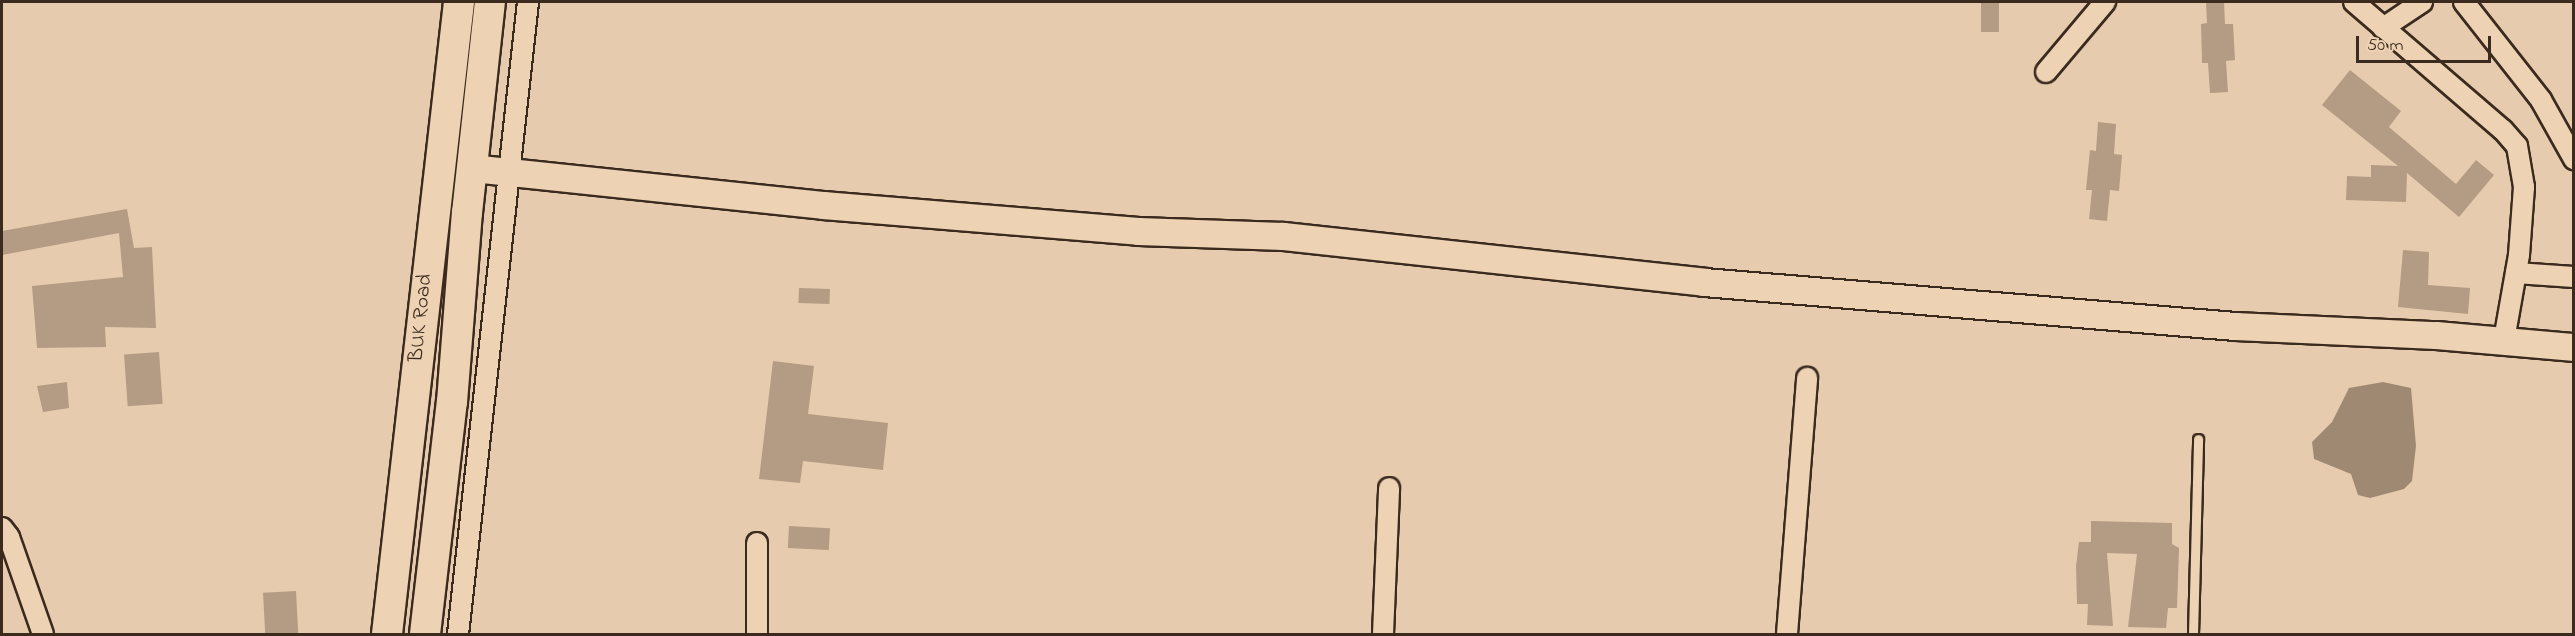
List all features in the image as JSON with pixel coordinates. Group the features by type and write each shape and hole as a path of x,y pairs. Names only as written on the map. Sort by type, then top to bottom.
{"main road":[{"name":"BUK Road","path":"387,634 436,178 459,2"},
{"name":"BUK Road","path":"424,634 452,402 467,213 490,2"}],"street":[{"path":"458,634 528,2"},
{"path":"2046,72 2105,2"},
{"path":"2354,2 2503,130 2517,146 2524,187 2516,273 2504,340"},
{"path":"2383,28 2422,2"},
{"path":"2464,2 2541,100 2574,159"},
{"path":"471,173 507,180 1138,231 1283,236 1704,282 2235,326 2504,340 2574,347"},
{"path":"2516,273 2574,277"},
{"path":"1787,634 1807,378"},
{"path":"1383,634 1389,488"},
{"path":"2,528 9,537 43,634"},
{"path":"757,543 757,634"}],"lane":[{"path":"2193,634 2198,439"}],"shaded area":[{"path":"2383,382 2411,388 2416,446 2412,481 2404,489 2370,498 2358,495 2351,474 2314,459 2312,442 2332,422 2349,388"}],"building":[{"path":"1981,2 1999,2 1999,32 1981,32"},
{"path":"2206,2 2224,2 2225,24 2233,24 2235,60 2226,61 2228,92 2210,93 2208,63 2202,63 2201,24 2207,23"},
{"path":"2350,70 2401,111 2389,127 2456,184 2476,160 2494,175 2459,217 2407,173 2406,202 2346,200 2347,176 2371,177 2371,165 2398,166 2322,105"},
{"path":"2098,122 2116,124 2114,154 2122,155 2119,191 2110,190 2107,221 2089,219 2092,190 2086,190 2090,150 2096,151"},
{"path":"127,209 134,248 152,247 156,328 105,327 106,347 37,348 32,286 123,277 119,233 2,255 2,231"},
{"path":"2403,250 2429,252 2428,285 2470,288 2468,314 2398,307"},
{"path":"799,288 830,289 829,304 798,303"},
{"path":"159,352 163,404 128,406 124,354"},
{"path":"773,361 814,366 808,414 888,423 883,470 803,461 800,483 759,479"},
{"path":"67,382 69,408 43,412 37,386"},
{"path":"2091,521 2172,523 2172,544 2179,548 2177,608 2168,608 2166,628 2128,627 2137,554 2107,553 2113,626 2087,625 2088,604 2077,604 2076,566 2079,542 2091,542"},
{"path":"789,526 830,528 829,550 788,548"},
{"path":"296,591 298,634 265,634 263,593"}]}
